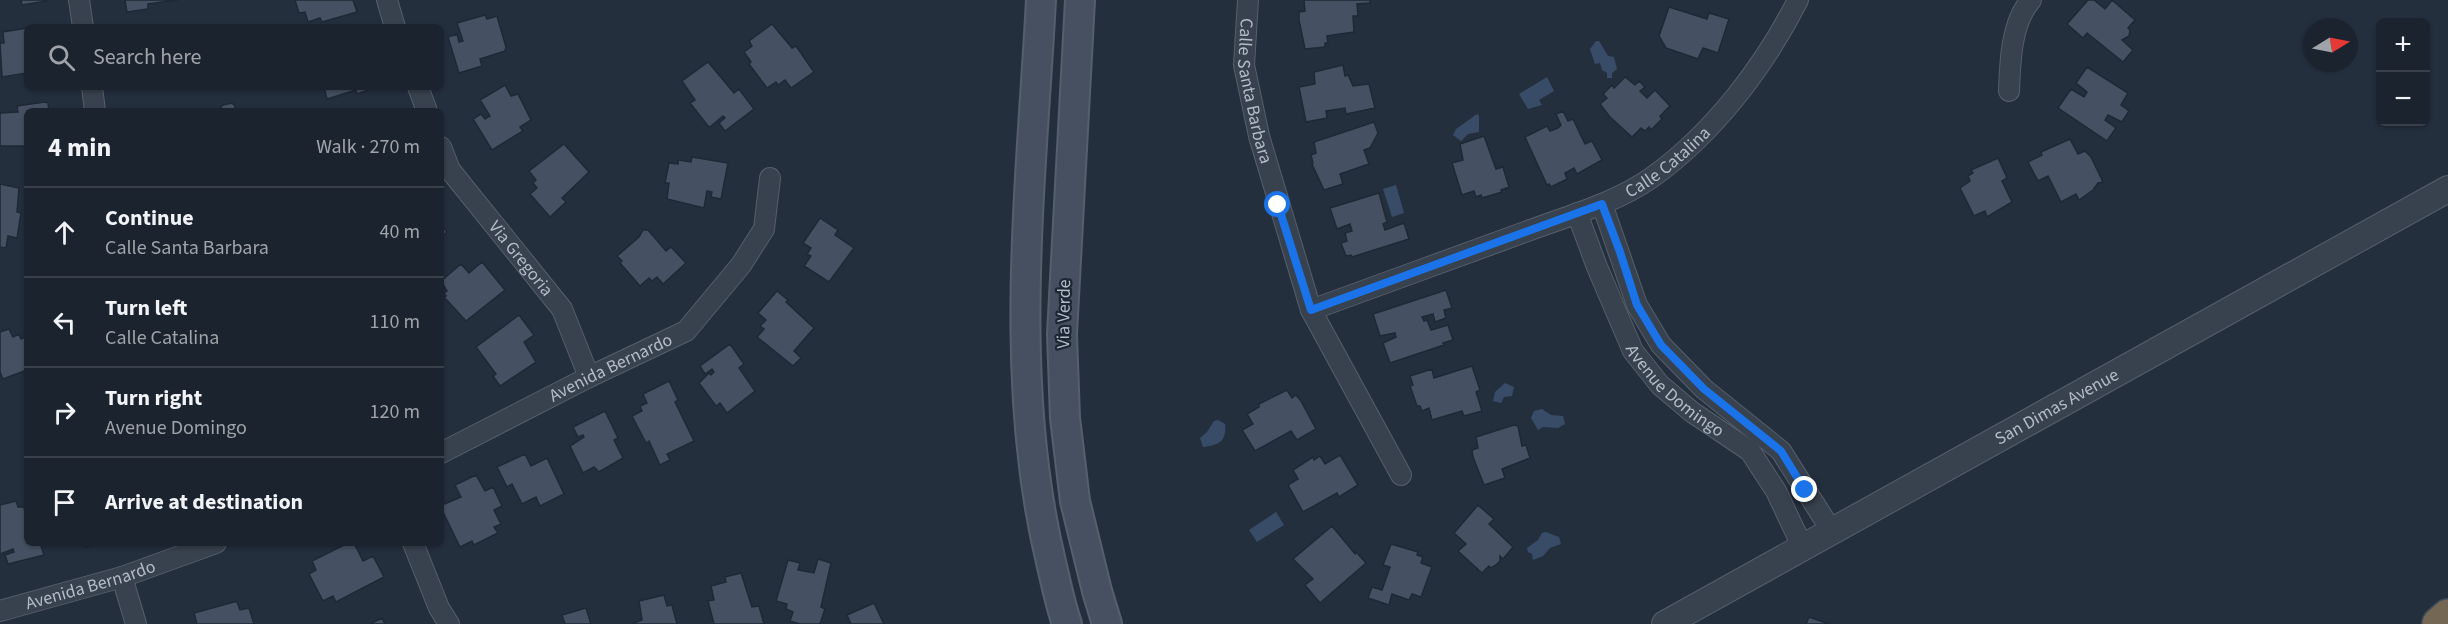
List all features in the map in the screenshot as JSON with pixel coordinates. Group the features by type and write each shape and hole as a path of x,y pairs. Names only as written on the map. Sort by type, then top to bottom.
{"highway":[{"path":"2441,624 2448,617"}],"main road":[{"path":"1041,0 1025,317 1027,421 1039,514 1067,624"},
{"name":"Via Verde","path":"1080,0 1062,334 1065,418 1076,501 1107,624"}],"street":[{"path":"79,0 83,24"},
{"path":"387,0 394,24"},
{"name":"Calle Santa Barbara","path":"1248,0 1244,65 1259,136 1311,310 1401,475"},
{"name":"Calle Catalina","path":"1311,310 1602,204 1650,179 1700,138 1742,87 1782,32 1798,0"},
{"path":"2009,91 2011,48 2025,6 2031,0"},
{"path":"92,90 95,108"},
{"path":"419,90 426,108"},
{"name":"Via Gregoria","path":"444,155 450,170 562,309 589,377"},
{"name":"Avenida Bernardo","path":"444,451 589,377 686,331 741,265 764,229 770,178"},
{"name":"San Dimas Avenue","path":"1665,624 2448,189"},
{"name":"Avenue Domingo","path":"1602,204 1637,305 1661,345 1757,444 1802,546"},
{"name":"Avenue Domingo","path":"1577,213 1597,267 1634,351 1660,385 1733,442 1757,444 1781,451 1831,530"},
{"name":"Avenida Bernardo","path":"0,611 122,577 208,546"},
{"path":"414,546 439,608 449,624"},
{"path":"122,577 136,624"}],"water":[{"path":"1596,41 1599,41 1608,56 1614,57 1617,69 1612,73 1612,78 1607,78 1607,73 1602,70 1600,63 1595,64 1590,49"},
{"path":"1547,77 1554,91 1539,100 1542,105 1528,109 1519,94"},
{"path":"1477,114 1479,132 1468,134 1461,141 1453,135 1456,129"},
{"path":"1396,185 1404,213 1392,217 1383,189"},
{"path":"1505,383 1514,387 1512,396 1504,397 1501,403 1493,401 1495,392"},
{"path":"1542,409 1551,415 1563,416 1565,424 1558,428 1543,427 1538,430 1531,418 1534,411"},
{"path":"1218,420 1225,424 1223,439 1217,444 1203,447 1200,438 1214,421"},
{"path":"1276,512 1284,525 1257,542 1249,530"},
{"path":"1546,532 1559,537 1561,544 1550,548 1543,556 1533,560 1527,548 1538,540 1542,533"}],"building":[{"path":"21,0 47,0 47,1 22,5"},
{"path":"125,0 178,0 148,4 148,9 127,12"},
{"path":"295,0 353,0 357,12 322,22 320,18 308,22 305,12 299,13"},
{"path":"1304,0 1370,0 1370,3 1357,4 1358,16 1353,16 1354,32 1327,36 1328,43 1325,43 1325,47 1305,49 1299,20 1299,12 1305,11"},
{"path":"2088,0 2094,0 2105,9 2112,0 2135,20 2128,28 2129,36 2122,40 2133,50 2123,62 2087,33 2083,38 2067,24"},
{"path":"1669,7 1707,19 1709,13 1729,19 1718,53 1703,48 1698,59 1666,48 1659,36"},
{"path":"485,15 487,19 497,16 506,47 505,51 480,59 482,66 459,73 448,37 457,34 459,42 463,41 457,23"},
{"path":"772,24 792,48 796,46 814,72 791,88 785,80 778,85 776,82 767,88 749,64 751,62 744,52 752,46 749,41"},
{"path":"24,28 24,73 2,77 0,43 4,43 3,32"},
{"path":"708,62 734,93 739,89 754,109 725,131 719,123 725,118 723,116 710,127 708,126 690,103 695,100 682,81"},
{"path":"1343,65 1345,76 1348,75 1353,86 1369,84 1375,108 1346,114 1345,108 1326,111 1327,118 1306,122 1299,87 1315,84 1314,72"},
{"path":"2087,67 2128,93 2121,105 2129,111 2122,122 2108,115 2105,120 2116,128 2107,141 2058,108 2071,89 2084,97 2087,92 2076,83"},
{"path":"1625,77 1635,85 1639,81 1645,87 1640,91 1647,98 1655,90 1670,106 1651,130 1649,127 1645,131 1641,128 1632,137 1610,117 1600,104 1607,98 1603,94 1612,85 1614,88"},
{"path":"505,85 511,96 518,94 531,120 520,127 523,131 492,150 473,119 481,114 485,119 490,116 480,100"},
{"path":"325,90 356,90 327,99"},
{"path":"356,90 368,90 357,94"},
{"path":"45,102 48,103 49,108 24,108 24,146 0,146 0,113 18,112 17,106"},
{"path":"232,103 235,108 220,108"},
{"path":"1563,111 1568,121 1573,119 1585,144 1592,141 1602,160 1577,174 1574,168 1565,173 1567,179 1551,187 1547,185 1525,137 1547,126 1550,131 1558,128 1561,125 1556,114"},
{"path":"1374,122 1378,133 1370,148 1364,150 1369,164 1340,174 1343,184 1324,190 1312,164 1311,155 1316,153 1314,142"},
{"path":"1484,136 1496,169 1503,167 1509,187 1501,190 1502,192 1482,198 1481,195 1476,197 1474,191 1462,195 1452,163 1463,160 1460,144"},
{"path":"2070,139 2078,154 2085,151 2091,157 2103,182 2098,183 2093,190 2079,200 2076,194 2061,202 2048,176 2038,181 2028,162 2042,155 2041,152"},
{"path":"564,144 589,172 562,198 566,202 550,217 530,194 537,188 533,183 536,180 529,171"},
{"path":"692,157 728,163 721,199 711,197 712,192 707,191 704,208 667,199 669,183 665,183 669,163 678,164 678,160 691,162"},
{"path":"1998,158 2007,178 2002,181 2012,202 1987,217 1985,211 1974,216 1960,188 1970,181 1968,176 1973,173 1971,170"},
{"path":"0,184 19,188 17,212 21,213 17,238 8,236 6,248 0,247"},
{"path":"1379,193 1387,222 1383,224 1385,230 1404,223 1409,239 1352,257 1351,255 1346,256 1341,243 1347,241 1345,233 1352,231 1350,224 1337,229 1330,208"},
{"path":"820,218 838,230 835,235 854,248 829,282 804,266 811,256 807,254 811,248 803,243"},
{"path":"643,230 648,230 666,251 671,247 686,263 663,284 657,277 652,281 649,278 640,286 620,263 622,261 617,256 639,237"},
{"path":"482,262 505,290 466,321 444,297 447,291 444,278 461,264 469,273"},
{"path":"1446,290 1452,308 1444,310 1446,318 1435,322 1433,314 1422,317 1424,321 1427,320 1431,330 1448,325 1453,340 1390,363 1383,343 1396,337 1395,333 1380,336 1373,314"},
{"path":"777,291 814,328 794,351 801,358 793,366 757,337 764,329 760,326 766,320 758,313"},
{"path":"519,315 534,335 524,342 536,362 500,386 493,376 496,374 476,347"},
{"path":"9,329 13,337 19,334 21,339 24,338 24,371 3,379 0,372 0,332"},
{"path":"730,344 744,364 739,368 755,391 727,413 720,403 716,406 699,383 709,373 711,375 714,372 712,369 705,374 700,366"},
{"path":"1472,366 1480,390 1476,392 1482,411 1464,416 1462,411 1432,420 1429,408 1422,411 1420,406 1417,406 1410,386 1413,385 1410,376 1432,369 1434,378"},
{"path":"669,381 678,400 675,402 694,441 667,454 670,460 660,465 649,441 646,443 632,416 642,411 640,406 647,403 643,394"},
{"path":"1287,390 1292,398 1296,395 1301,401 1316,429 1297,440 1291,431 1255,451 1242,430 1253,424 1247,414 1259,407 1259,404"},
{"path":"605,411 618,438 614,440 623,458 599,472 594,467 583,473 570,446 584,437 583,435 578,437 573,427"},
{"path":"1514,425 1518,426 1522,446 1526,445 1530,458 1502,469 1505,478 1484,485 1473,457 1472,450 1478,448 1476,437"},
{"path":"525,454 531,466 547,458 564,494 540,506 536,497 522,504 512,484 507,487 497,467"},
{"path":"1340,455 1358,485 1339,497 1337,493 1303,512 1288,485 1298,479 1293,470 1313,457 1314,460 1320,456 1325,464"},
{"path":"476,475 485,491 493,487 502,506 494,510 501,524 494,527 498,533 474,545 472,541 460,547 444,514 444,504 461,497 455,485"},
{"path":"16,501 18,507 24,507 24,546 41,546 44,555 8,564 5,555 14,552 13,549 0,554 0,505"},
{"path":"1478,505 1494,519 1489,524 1513,547 1503,559 1500,556 1500,561 1496,565 1491,568 1489,566 1482,573 1458,551 1466,544 1454,533"},
{"path":"1332,526 1355,554 1356,552 1366,563 1320,603 1305,585 1313,579 1293,559"},
{"path":"1391,544 1418,552 1417,555 1423,557 1421,563 1432,567 1421,597 1412,594 1409,600 1392,594 1389,605 1368,598 1372,587 1382,590 1390,567 1383,565"},
{"path":"342,546 356,546 363,561 373,556 384,577 336,602 333,596 323,601 309,574 316,570 312,561"},
{"path":"818,559 831,563 821,607 825,609 820,624 800,624 790,621 793,612 786,609 787,604 776,601 788,560 800,563 798,570 814,573"},
{"path":"741,573 752,607 759,606 764,624 714,624 708,601 714,600 711,586 726,582 725,577"},
{"path":"664,595 667,606 672,605 677,624 631,624 642,620 639,601"},
{"path":"237,602 240,610 249,608 254,624 197,624 194,613"},
{"path":"874,603 884,624 851,624 847,615"},
{"path":"586,608 591,624 565,624 562,615"},
{"path":"1809,617 1829,624 1806,624"},
{"path":"382,618 385,624 370,624"}],"route":[{"path":"1278,205 1311,310 1602,204 1637,305 1661,345 1704,389 1781,451 1805,490"}]}
